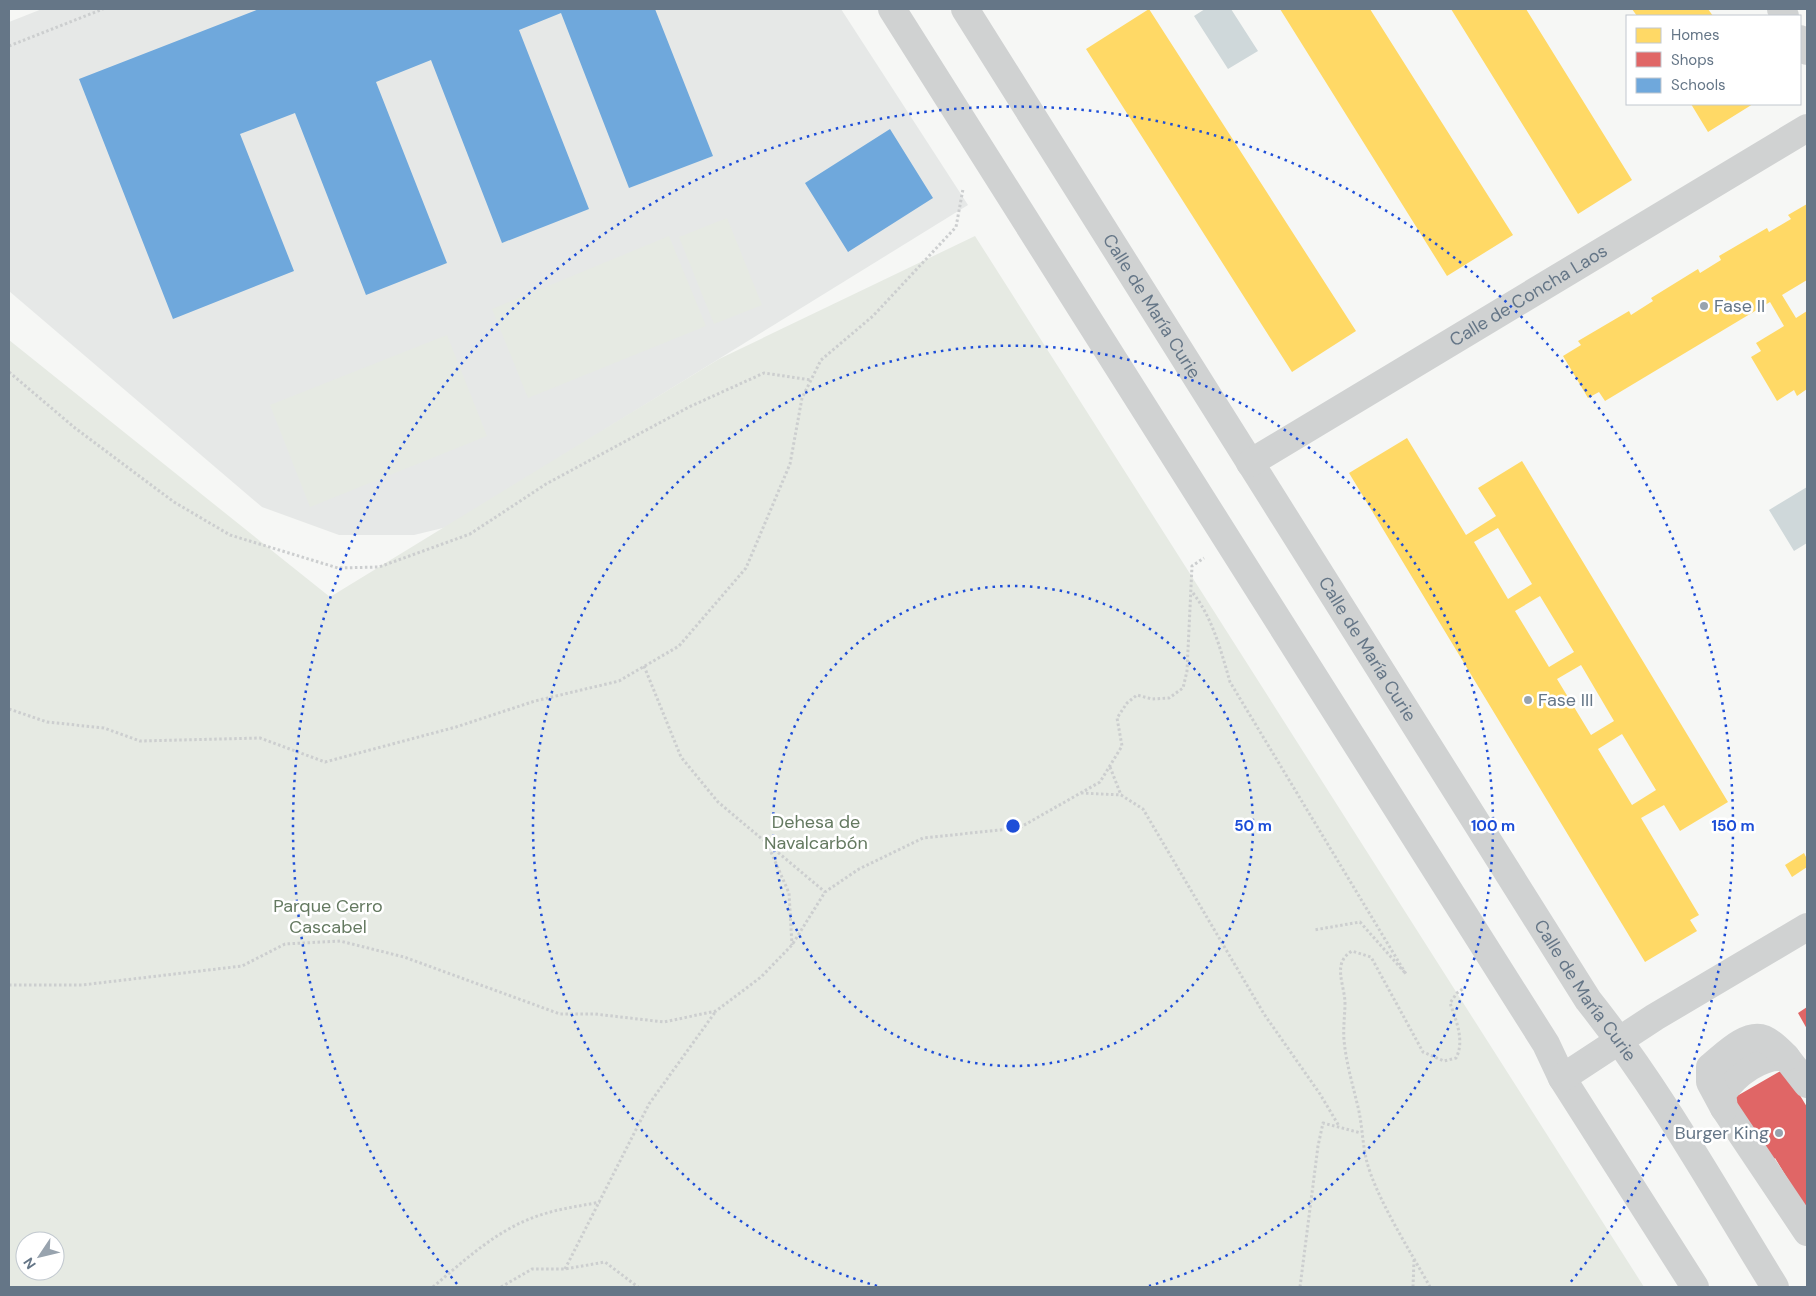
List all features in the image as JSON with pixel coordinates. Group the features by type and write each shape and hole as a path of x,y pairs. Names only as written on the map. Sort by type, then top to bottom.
{"street":[{"path":"892,9 1546,1044 1562,1078 1695,1287"},
{"name":"Calle de María Curie","path":"965,9 1588,1000 1620,1040 1665,1108 1775,1287"},
{"name":"Calle de Concha Laos","path":"1250,463 1807,128"},
{"path":"1562,1078 1620,1040 1807,927"},
{"path":"1807,1084 1786,1057 1775,1056 1759,1062 1737,1077 1722,1094 1724,1108 1807,1232"}],"path":[{"path":"9,46 103,9"},
{"path":"9,709 47,722 104,728 140,740 260,738 325,762 456,727 535,701 619,681 679,646 746,568 790,464 802,398 820,360 873,316 956,227 963,189"},
{"path":"9,372 75,428 174,502 230,535 338,568 379,567 470,534 546,484 688,407 764,373 811,380"},
{"path":"566,1269 649,1104 716,1011 761,977 792,944 825,892 859,869 923,838 1019,828 1100,782 1122,746 1117,718 1127,703 1137,695 1152,699 1169,698 1183,688 1187,671 1192,566"},
{"path":"1192,592 1204,607 1216,634 1230,682 1406,974 1360,922 1314,930"},
{"path":"644,666 681,757 718,802 825,892"},
{"path":"1110,766 1121,795"},
{"path":"1081,792 1121,795 1143,809 1264,1014 1320,1094 1339,1126"},
{"path":"766,842 789,893 792,944"},
{"path":"9,985 82,985 242,966 285,944 340,941 404,957 560,1014 595,1014 664,1022 716,1011"},
{"path":"1430,1287 1380,1193 1366,1157 1366,1149 1361,1133 1361,1122 1348,1068 1344,1040 1345,1000 1340,965 1344,956 1352,951 1371,957 1423,1052 1444,1061 1456,1058 1460,1050 1460,1040 1450,1003 1457,993 1465,988"},
{"path":"1300,1287 1323,1123 1361,1133"},
{"path":"433,1287 480,1248 523,1222 543,1214 600,1202"},
{"path":"1413,1287 1414,1258"},
{"path":"501,1287 532,1269 566,1269 605,1262 638,1287"}],"shaded area":[{"path":"42,9 841,9 968,205 447,527 414,535 339,535 262,507 9,291 9,22"},
{"path":"1205,9 1231,9 1258,51 1228,69 1194,16"},
{"path":"1807,487 1807,543 1794,551 1769,510"}],"green space":[{"path":"727,218 762,305 714,324 679,237"},
{"path":"669,236 706,326 528,398 492,309"},
{"name":"Dehesa de Navalcarbón","path":"975,236 1644,1287 9,1287 9,340 330,597 719,359"},
{"path":"447,335 487,436 310,507 270,405"}],"building: Homes":[{"path":"1149,9 1356,331 1292,372 1086,49"},
{"path":"1280,9 1370,9 1513,235 1447,276"},
{"path":"1451,9 1526,9 1632,180 1578,214"},
{"path":"1632,9 1708,9 1712,15 1636,15"},
{"path":"1692,105 1751,105 1708,132"},
{"name":"Fase II","path":"1807,204 1807,280 1782,295 1796,318 1807,311 1807,389 1797,396 1794,390 1777,401 1751,357 1761,351 1756,343 1784,326 1770,302 1605,401 1599,392 1588,398 1563,356 1581,345 1578,341 1629,311 1631,315 1653,301 1651,298 1698,269 1700,273 1721,260 1719,256 1767,228 1769,232 1791,219 1788,215"},
{"name":"Fase III","path":"1407,438 1466,535 1496,516 1478,488 1522,461 1728,802 1680,831 1664,805 1641,818 1699,915 1690,920 1697,931 1645,962 1349,473","holes":["1498,528 1532,584 1508,599 1474,542","1540,596 1574,652 1549,667 1515,611","1581,665 1614,721 1591,735 1557,679","1622,734 1656,790 1632,805 1598,749"]},
{"path":"1804,853 1807,859 1807,867 1792,877 1785,865"}],"building: Shops":[{"path":"1807,1007 1807,1029 1798,1013"},
{"name":"Burger King","path":"1784,1069 1807,1107 1807,1211 1775,1158 1770,1163 1730,1100"}],"building: Schools":[{"path":"259,9 655,9 713,156 629,188 561,13 519,30 589,209 502,243 431,60 376,82 447,263 366,295 295,113 240,134 294,271 173,319 79,79"},
{"path":"890,129 933,198 848,252 805,183"}],"place":[{"name":"Fase II","path":"1704,306"},
{"name":"Fase III","path":"1528,700"},
{"name":"Burger King","path":"1779,1133"}],"park label":[{"name":"Parque Cerro Cascabel","path":"328,916"}]}
